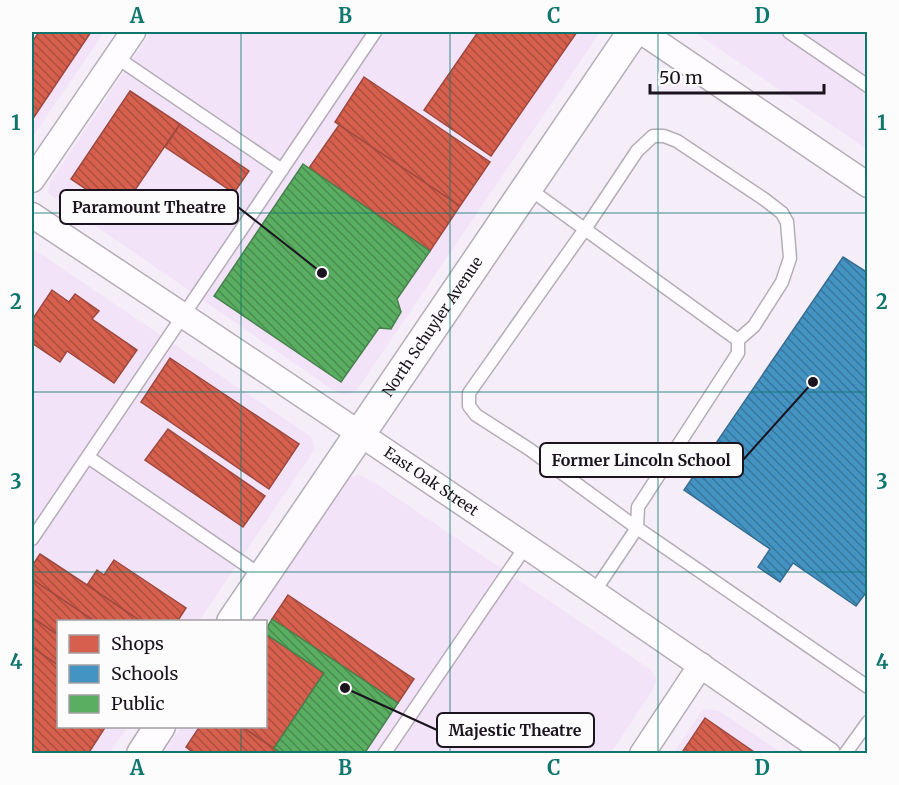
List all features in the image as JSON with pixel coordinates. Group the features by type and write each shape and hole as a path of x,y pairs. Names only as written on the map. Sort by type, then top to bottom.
{"street":[{"path":"32,180 133,32"},
{"name":"North Schuyler Avenue","path":"233,620 633,32"},
{"path":"642,32 867,185"},
{"name":"East Oak Street","path":"32,214 360,433 828,753"},
{"path":"642,753 701,664"},
{"path":"142,753 159,728"}],"lane":[{"path":"32,539 375,32"},
{"path":"789,32 867,86"},
{"path":"116,57 282,170"},
{"path":"594,592 637,528 638,507 738,353 738,340 754,326 769,305 782,282 790,258 787,222 782,213 677,141 663,136 653,136 637,151 585,230 469,393 469,406 476,415 529,449 637,528 867,687"},
{"path":"527,188 738,340"},
{"path":"88,457 262,576"},
{"path":"384,753 526,546"},
{"path":"845,753 867,722"}],"shaded area":[{"path":"34,32 104,32 32,138 32,35"},
{"path":"151,32 600,32 357,390 346,395 333,390 48,193 50,182"},
{"path":"694,32 867,32 867,149"},
{"path":"32,248 310,436 315,449 200,620 57,620 57,728 127,728 109,753 32,753"},
{"path":"360,475 372,481 650,669 657,679 652,691 611,753 163,754 180,728 267,728 267,620 252,620 348,478"},
{"path":"705,709 719,711 782,753 673,754"}],"building: Shops":[{"path":"39,32 91,32 32,120 32,42"},
{"path":"478,32 577,32 491,156 424,110"},
{"path":"364,77 490,162 460,206 335,122"},
{"path":"130,91 180,124 120,212 71,179"},
{"path":"180,124 249,171 234,193 165,147"},
{"path":"339,125 460,206 430,251 309,168"},
{"path":"52,290 69,302 75,294 99,311 92,319 137,350 114,383 67,351 60,362 32,343 32,320"},
{"path":"170,358 299,444 269,489 141,402"},
{"path":"168,429 265,496 243,527 145,460"},
{"path":"40,554 139,620 93,620 32,579 32,566"},
{"path":"114,560 186,608 178,620 139,620 87,585 97,570 104,575"},
{"path":"32,579 93,620 57,620 57,634 32,617"},
{"path":"288,595 414,679 398,703 272,619"},
{"path":"32,617 57,634 57,664 32,647"},
{"path":"267,635 324,673 274,748 244,728 267,728"},
{"path":"32,647 57,664 57,728 105,728 88,754 32,754"},
{"path":"705,718 757,754 681,754"},
{"path":"199,728 244,728 282,754 195,754 186,747"}],"building: Schools":[{"path":"843,257 868,273 868,590 856,606 793,563 780,582 758,567 770,549 684,490"}],"building: Public":[{"path":"303,164 430,251 397,299 401,312 391,329 379,328 341,382 214,296"},
{"path":"272,619 398,703 364,754 282,754 274,748 324,673 267,635 267,627"}],"place":[{"name":"Paramount Theatre","path":"322,273"},
{"name":"Former Lincoln School","path":"813,382"},
{"name":"Majestic Theatre","path":"345,688"}]}
